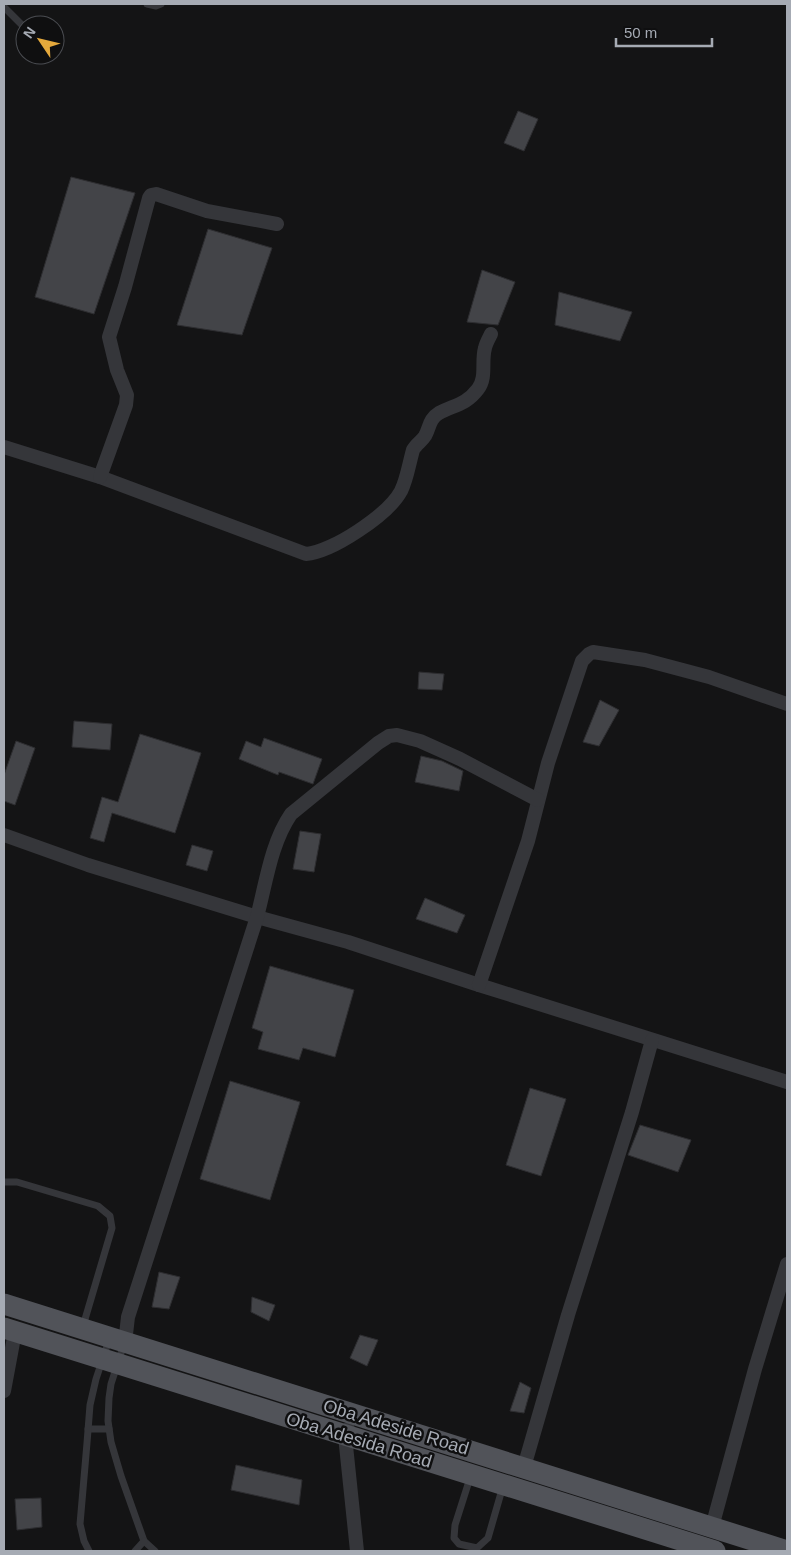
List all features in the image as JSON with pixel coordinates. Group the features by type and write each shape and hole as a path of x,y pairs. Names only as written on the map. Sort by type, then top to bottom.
{"main road":[{"name":"Oba Adeside Road","path":"4,1304 787,1551"},
{"name":"Oba Adesida Road","path":"10,1330 715,1551"}],"street":[{"path":"100,477 126,405 127,395 117,370 109,337 125,287 149,198 156,194 207,211 277,224"},
{"path":"4,447 100,477 306,554 316,553 332,547 372,520 400,492 413,450 424,437 432,420 439,413 466,401 480,387 483,376 485,347 491,334"},
{"path":"479,985 528,841 548,762 582,661 589,654 594,652 646,660 709,676 787,704"},
{"path":"117,1340 128,1317 257,917 274,850 284,824 291,814 378,743 389,736 397,734 460,759 538,800"},
{"path":"4,835 88,865 257,917 348,942 787,1082"},
{"path":"524,1467 568,1315 632,1112 652,1040"},
{"path":"712,1527 755,1369 787,1264"},
{"path":"4,1391 10,1330"},
{"path":"354,1414 345,1436 357,1551"}],"lane":[{"path":"147,4 156,6 161,4"},
{"path":"4,7 15,18"},
{"path":"4,1182 17,1182 98,1206 110,1216 112,1228 82,1328"},
{"path":"89,1551 84,1541 80,1524 90,1405 110,1361 117,1340"},
{"path":"117,1340 110,1361 109,1429 111,1442 144,1541 155,1551"},
{"path":"88,1429 109,1429"},
{"path":"471,1475 455,1525 454,1538 459,1544 477,1548 488,1538 503,1484"},
{"path":"136,1551 144,1541"}],"building":[{"path":"518,111 538,119 524,151 504,143"},
{"path":"71,177 135,193 94,314 35,297"},
{"path":"208,229 272,248 242,335 177,325"},
{"path":"482,270 515,282 498,325 467,322"},
{"path":"559,292 632,312 620,341 555,325"},
{"path":"419,672 444,674 442,690 418,689"},
{"path":"600,700 619,710 599,746 583,742"},
{"path":"74,721 112,724 110,750 72,747"},
{"path":"140,734 201,753 175,833 112,813 104,842 90,838 102,797 118,802"},
{"path":"264,738 322,759 313,784 279,772 278,775 239,759 246,741 261,747"},
{"path":"16,741 35,748 15,805 4,801 4,775"},
{"path":"421,756 442,761 463,771 459,791 415,782"},
{"path":"300,831 321,834 314,872 293,869"},
{"path":"192,845 213,851 207,871 186,865"},
{"path":"425,898 465,915 457,933 416,919"},
{"path":"270,966 354,990 335,1057 303,1048 299,1060 258,1049 263,1032 252,1028"},
{"path":"230,1081 300,1102 270,1200 200,1179"},
{"path":"530,1088 566,1099 541,1176 506,1165"},
{"path":"640,1125 691,1140 678,1172 628,1155"},
{"path":"159,1272 180,1277 169,1309 152,1307"},
{"path":"252,1297 275,1305 269,1321 251,1312"},
{"path":"360,1335 378,1340 367,1366 350,1358"},
{"path":"520,1382 531,1388 524,1413 510,1411"},
{"path":"236,1465 302,1480 299,1505 231,1490"},
{"path":"41,1498 42,1527 17,1530 15,1499"}]}
